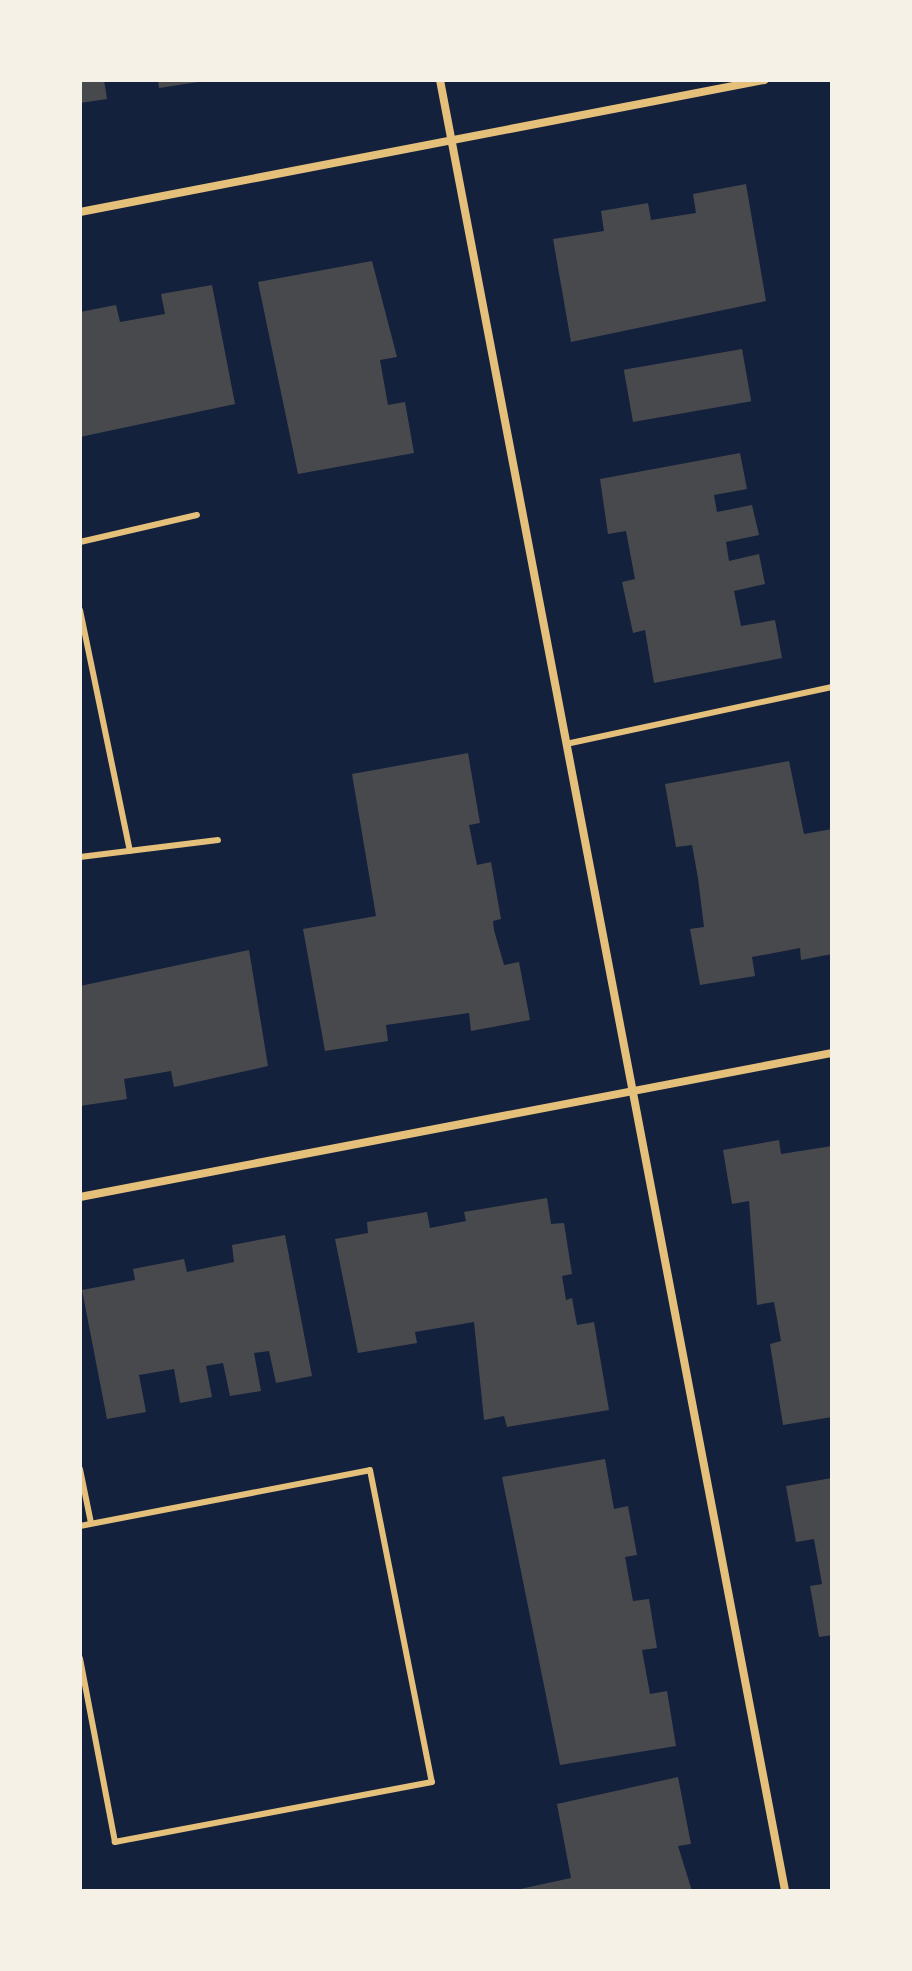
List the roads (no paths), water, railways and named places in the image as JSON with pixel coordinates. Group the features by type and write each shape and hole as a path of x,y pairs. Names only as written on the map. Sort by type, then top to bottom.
{"street":[{"path":"440,80 785,1891"},
{"path":"80,212 764,80"},
{"path":"80,1197 832,1053"}],"lane":[{"path":"80,542 197,515"},
{"path":"80,610 130,851"},
{"path":"566,744 832,687"},
{"path":"80,857 218,840"},
{"path":"80,1469 91,1523"},
{"path":"80,1526 370,1470 432,1782 115,1842 80,1658"}]}
